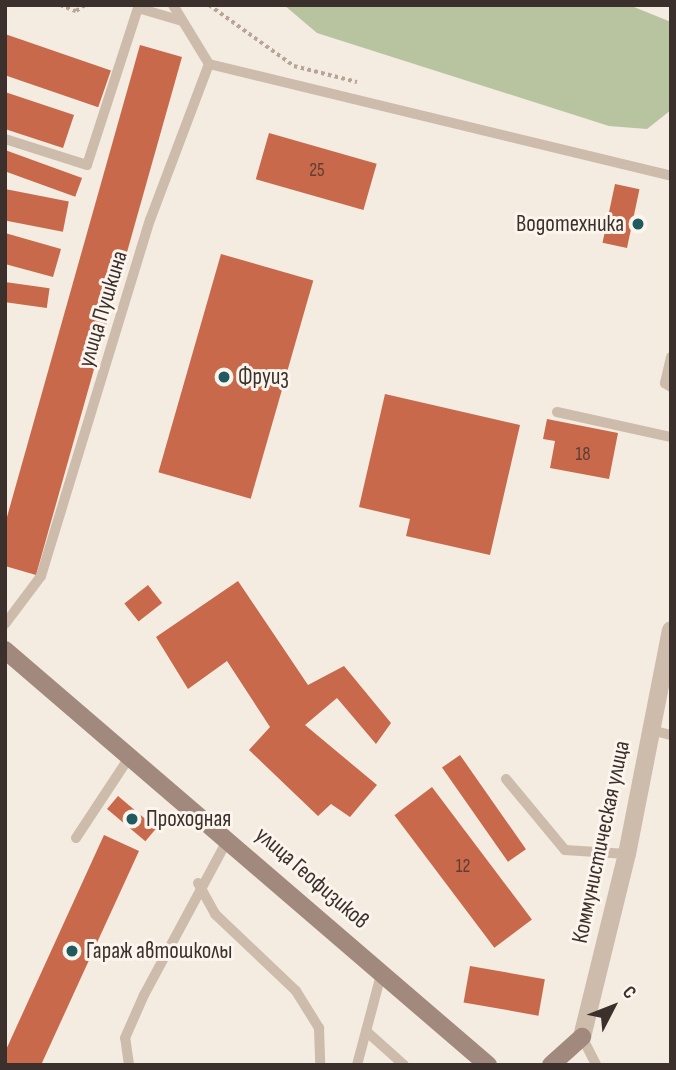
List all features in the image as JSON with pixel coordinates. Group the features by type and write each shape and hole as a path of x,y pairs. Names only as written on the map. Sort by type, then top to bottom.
{"main road":[{"name":"улица Геофизиков","path":"5,650 483,1059 504,1065"},
{"path":"551,1065 582,1038"},
{"name":"Коммунистическая улица","path":"580,1065 582,1038"}],"street":[{"name":"Коммунистическая улица","path":"582,1038 627,854 671,630"}],"lane":[{"path":"173,5 209,64 671,176"},
{"path":"5,139 87,165 138,7 182,22"},
{"name":"улица Пушкина","path":"5,624 41,576 150,220 209,64"},
{"path":"671,357 665,383 671,387"},
{"path":"557,412 671,437"},
{"path":"650,730 671,735"},
{"path":"76,838 130,755"},
{"path":"506,779 565,850 627,854"},
{"path":"129,1065 125,1038 198,883 228,839"},
{"path":"198,883 215,915 296,990 319,1028 320,1065"},
{"path":"357,1065 382,971"},
{"path":"366,1031 404,1065"},
{"path":"582,1038 596,1065"}],"path":[{"path":"60,5 76,11 85,5"},
{"path":"209,5 294,66 361,83"}],"green space":[{"path":"284,5 629,5 671,22 671,110 647,129 609,126 317,33"}],"building":[{"path":"5,34 111,70 98,107 5,75"},
{"path":"140,45 182,57 36,575 5,566 5,524"},
{"path":"5,92 74,115 63,148 5,129"},
{"path":"269,133 377,164 363,210 256,179"},
{"path":"5,150 82,178 75,197 5,171"},
{"path":"615,184 639,189 627,248 603,243"},
{"path":"5,189 69,201 63,232 5,221"},
{"path":"5,233 61,249 53,277 5,264"},
{"path":"221,254 313,280 251,499 158,472"},
{"path":"5,282 50,288 47,308 5,302"},
{"path":"385,394 520,425 490,555 406,536 410,519 359,507"},
{"path":"547,419 618,433 609,479 550,468 555,441 543,439"},
{"path":"238,581 308,685 344,666 391,723 376,744 337,698 305,725 377,785 350,817 331,804 318,816 249,750 270,727 227,661 188,689 156,637"},
{"path":"148,585 162,603 139,622 124,603"},
{"path":"460,755 526,849 508,862 442,768"},
{"path":"432,787 532,920 494,948 394,815"},
{"name":"Проходная","path":"118,796 156,828 145,841 107,809"},
{"name":"Гараж автошколы","path":"104,835 139,851 41,1065 5,1065 5,1052"},
{"path":"470,966 545,979 538,1016 464,1002"}],"place":[{"name":"Водотехника","path":"638,224"},
{"name":"Фруиз","path":"224,377"},
{"name":"Проходная","path":"132,819"},
{"name":"Гараж автошколы","path":"72,951"}]}
